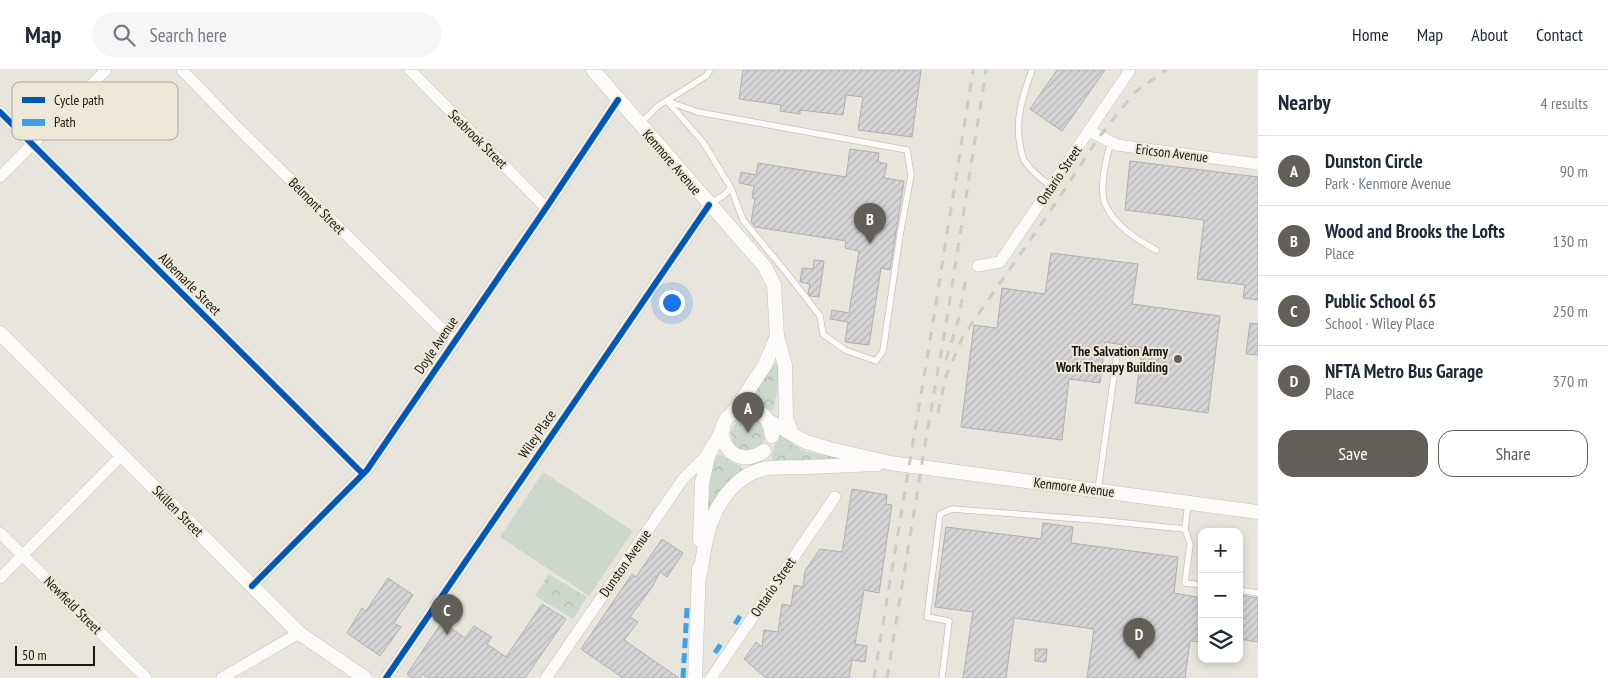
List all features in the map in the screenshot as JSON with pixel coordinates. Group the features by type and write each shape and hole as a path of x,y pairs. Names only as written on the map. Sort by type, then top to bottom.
{"street":[{"path":"94,82 106,70"},
{"name":"Belmont Street","path":"182,70 246,136 454,341"},
{"name":"Seabrook Street","path":"410,70 546,208"},
{"name":"Kenmore Avenue","path":"593,70 765,267 774,285 778,336 785,365 778,422 792,433 806,442 890,463 1258,512"},
{"name":"Ontario Street","path":"978,266 1000,262 1130,70"},
{"name":"Doyle Avenue","path":"252,586 363,474 618,100"},
{"name":"Albemarle Street","path":"0,112 12,124"},
{"name":"Ericson Avenue","path":"1089,131 1117,145 1258,164"},
{"name":"Albemarle Street","path":"28,140 363,474"},
{"path":"0,177 36,140"},
{"name":"Wiley Place","path":"386,678 709,204"},
{"name":"Skillen Street","path":"0,333 299,633 365,678"},
{"path":"757,462 740,457 728,450 722,437 723,428 724,423 733,413 764,365 778,336"},
{"path":"699,578 709,526 717,507 731,488 757,462 770,441 778,422 749,409 741,409 733,413"},
{"path":"695,678 702,483 709,453 723,428"},
{"name":"Dunston Avenue","path":"546,678 683,479 709,453"},
{"path":"0,578 122,455"},
{"name":"Kenmore Avenue","path":"757,462 762,469 890,463"},
{"name":"Ontario Street","path":"711,678 835,497"},
{"name":"Newfield Street","path":"0,533 146,678"},
{"path":"222,678 299,633"}],"lane":[{"path":"640,124 658,106 706,76 710,70"},
{"path":"1032,70 1019,111 1018,137 1023,158 1036,175 1052,186"},
{"path":"667,101 698,112 907,150 911,175 883,351 876,362 844,350 823,334 820,316 743,220 732,188 702,142 667,101"},
{"path":"1111,142 1106,158 1103,182 1104,202 1119,225 1156,250"},
{"path":"709,204 732,188"},
{"path":"1098,490 1117,354"},
{"path":"1188,502 1185,528 1190,544 1185,583 1198,585"},
{"path":"942,678 949,621 927,617 940,514 952,509 1185,528"},
{"path":"1243,591 1258,593"}],"green space":[{"path":"773,364 776,364 779,374 773,411 750,403 748,399"},
{"path":"748,418 760,423 765,435 760,447 748,452 736,447 731,435 736,423"},
{"path":"778,434 784,435 793,445 807,452 848,459 776,461 772,459 772,454"},
{"path":"717,455 722,455 741,466 742,470 718,494 706,516 712,466"},
{"path":"543,472 633,531 589,596 500,537"},
{"path":"549,574 587,597 573,619 535,596"}],"building":[{"path":"743,70 921,70 912,137 858,130 863,97 846,95 843,115 800,110 800,114 780,111 781,105 739,99"},
{"path":"1057,70 1105,70 1062,131 1030,109"},
{"path":"850,149 879,153 878,162 887,164 884,178 904,181 890,270 881,268 869,345 845,342 848,322 830,319 832,310 849,313 859,251 845,248 846,241 755,227 751,222 755,199 752,198 754,186 739,183 741,172 756,175 758,163 846,177"},
{"path":"1130,161 1258,177 1258,300 1243,298 1245,285 1197,279 1204,220 1125,210"},
{"path":"1051,253 1138,264 1132,304 1220,316 1208,413 1135,403 1142,348 1105,342 1100,383 1069,379 1062,440 961,427 974,325 997,328 1002,288 1045,294"},
{"path":"814,260 824,261 819,297 810,296 808,293 810,284 800,282 802,268 813,269"},
{"path":"1250,323 1258,324 1258,355 1246,354"},
{"path":"852,489 887,495 886,504 892,505 879,593 864,590 855,644 867,646 865,662 852,660 849,678 766,678 744,659 756,642 762,647 764,630 778,632 782,604 791,606 794,585 803,587 805,571 820,549 842,552"},
{"path":"1043,523 1073,527 1071,543 1178,557 1174,593 1198,597 1198,642 1190,641 1185,678 1087,678 1094,629 1014,618 1006,678 963,678 973,612 935,607 946,527 1041,539"},
{"path":"662,539 683,553 667,577 660,572 652,587 630,617 638,622 624,640 679,678 623,678 581,649 632,574 636,577"},
{"path":"388,578 413,595 394,623 401,627 380,656 347,633 362,608 366,611"},
{"path":"1243,596 1258,598 1258,642 1243,640"},
{"path":"542,604 566,619 525,678 428,678 422,674 420,678 412,678 407,674 442,622 465,638 474,626 492,637 487,644 506,657"},
{"path":"1035,649 1047,649 1046,662 1035,661"}],"railway":[{"path":"874,678 973,70"},
{"path":"887,678 986,70"},
{"path":"938,413 946,376 963,336 1047,216 1099,137 1135,92 1166,70"},
{"path":"946,360 959,317 966,278"}],"marked path":[{"path":"683,678 687,608"},
{"path":"735,624 740,616"},
{"path":"715,653 722,642"}],"cycle path":[{"path":"252,586 367,470 618,100"},
{"path":"0,112 12,124"},
{"path":"28,140 363,474"},
{"path":"386,678 709,205"}],"place":[{"name":"Wood and Brooks the Lofts","path":"870,244"},
{"name":"The Salvation Army Work Therapy Building","path":"1178,359"},
{"name":"Dunston Circle","path":"748,433"},
{"name":"Public School 65","path":"447,635"},
{"name":"NFTA Metro Bus Garage","path":"1139,659"}]}
